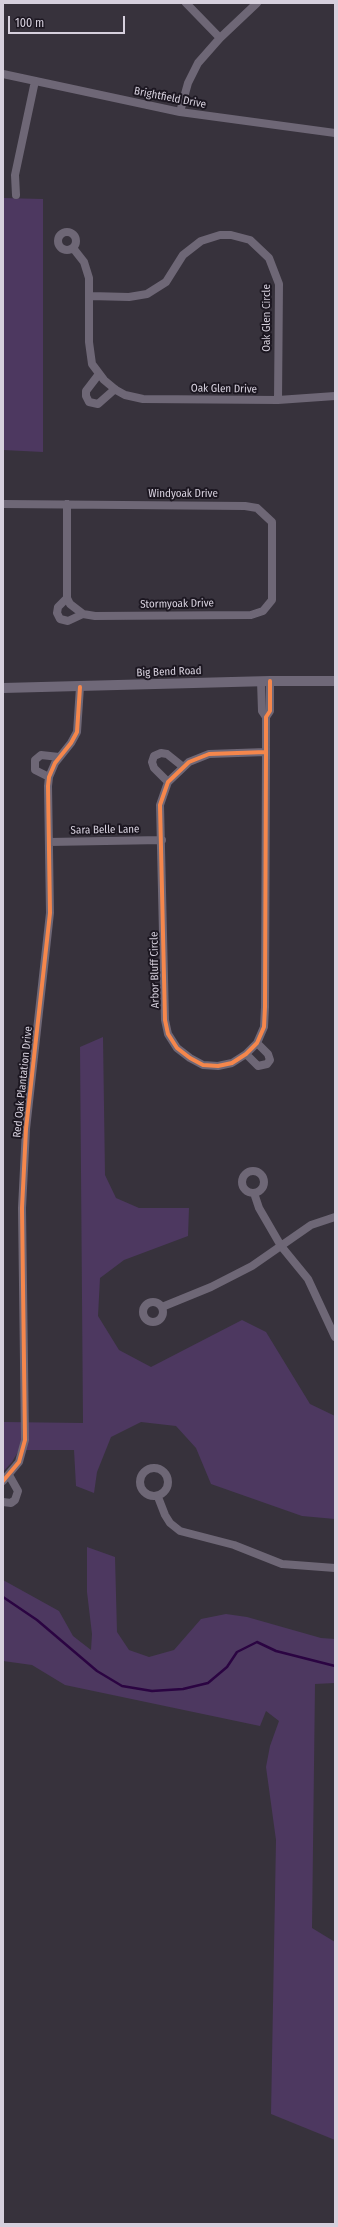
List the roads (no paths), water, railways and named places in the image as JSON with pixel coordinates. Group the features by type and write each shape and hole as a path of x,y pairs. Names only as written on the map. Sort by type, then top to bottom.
{"main road":[{"name":"Big Bend Road","path":"3,688 266,681 335,681"}],"street":[{"path":"186,3 220,38"},
{"path":"180,112 193,71 220,38 257,3"},
{"name":"Brightfield Drive","path":"3,74 180,112 335,133"},
{"path":"16,195 15,175 35,81"},
{"name":"Oak Glen Circle","path":"90,296 129,297 147,294 166,282 183,255 201,241 220,235 230,235 250,240 269,258 278,280 278,400"},
{"name":"Oak Glen Drive","path":"73,248 81,257 88,269 90,296 90,356 99,374 115,389 125,395 143,399 278,400 335,396"},
{"path":"99,374 86,391 86,396 89,402 98,404 115,389"},
{"name":"Windyoak Drive","path":"3,504 245,506 257,508 272,522 273,594 268,606"},
{"path":"67,504 68,598 70,604 83,614"},
{"name":"Stormyoak Drive","path":"68,598 57,610 60,619 68,621 83,614 95,616 251,615 263,611 268,606"},
{"name":"Arbor Bluff Circle","path":"266,681 270,711 266,717 266,752 265,1016 262,1034 257,1043 246,1054 225,1064 203,1065 190,1058 177,1048 168,1034 164,1005 162,840 160,806 168,782 182,766 209,754 266,752"},
{"name":"Red Oak Plantation Drive","path":"3,1502 11,1503 15,1500 18,1491 6,1478 19,1462 25,1440 22,1208 26,1129 50,913 49,777 59,757 71,743 77,732 80,687"},
{"path":"168,782 154,768 154,756 161,753 167,754 182,766"},
{"path":"49,777 35,770 34,760 41,755 59,757"},
{"name":"Sara Belle Lane","path":"49,842 162,840"},
{"path":"246,1054 258,1066 267,1064 270,1060 268,1054 257,1043"},
{"path":"254,1193 259,1208 281,1246 308,1279 335,1335"},
{"path":"162,1308 211,1287 252,1266 311,1225 335,1217"},
{"path":"158,1497 167,1519 176,1529 180,1531 234,1545 282,1564 335,1568"}],"waterway":[{"path":"3,1597 37,1620 97,1671 122,1686 152,1691 183,1689 208,1683 227,1667 237,1652 257,1642 276,1651 335,1666"}]}
